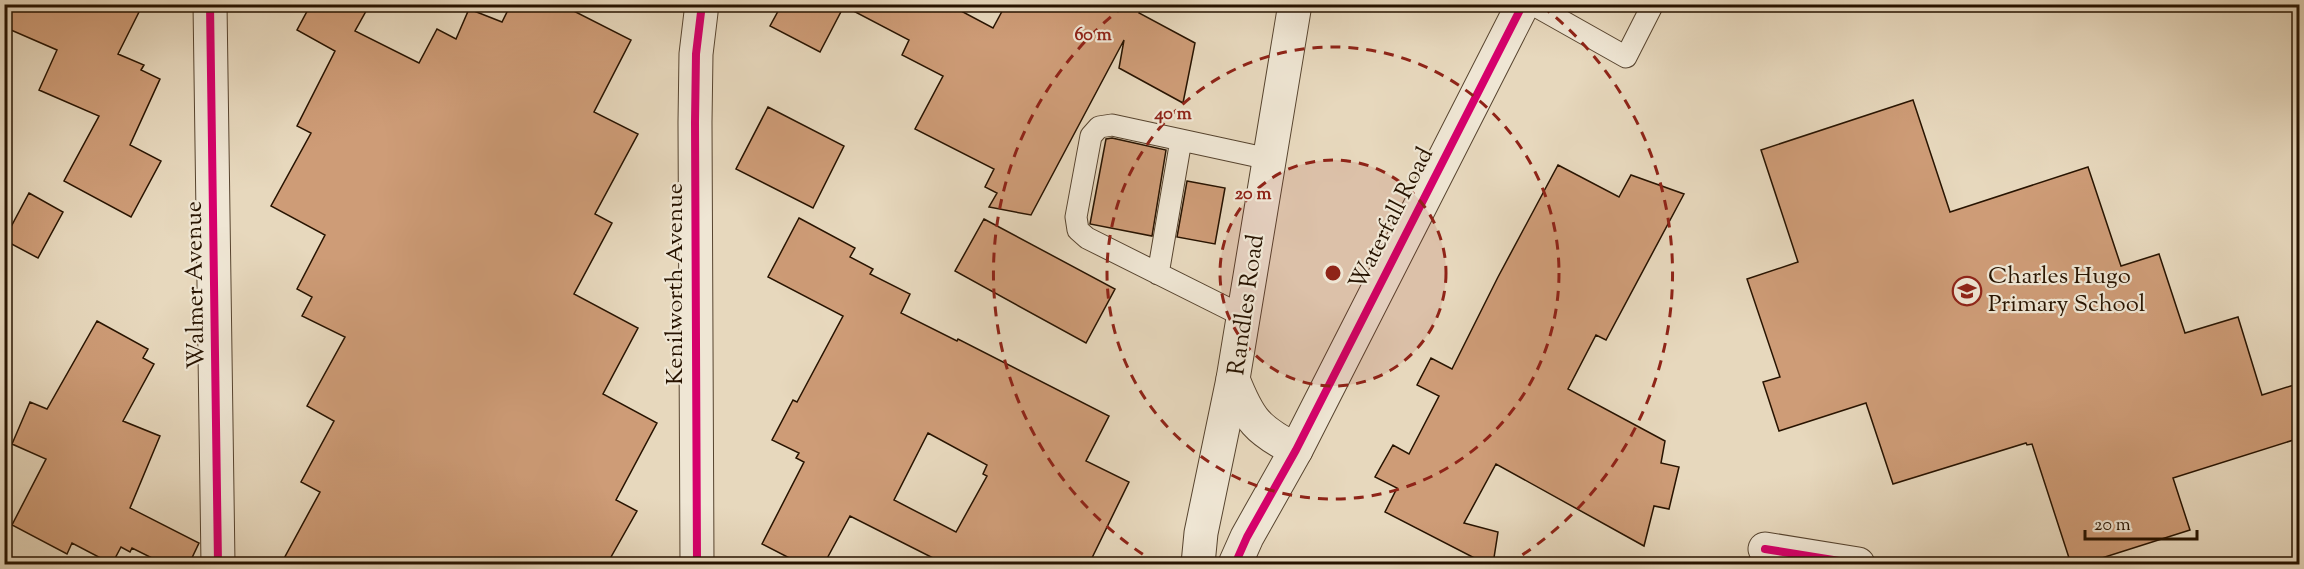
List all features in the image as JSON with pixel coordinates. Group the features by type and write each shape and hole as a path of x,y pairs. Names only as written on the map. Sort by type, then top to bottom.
{"street":[{"name":"Walmer Avenue","path":"210,4 218,564"},
{"name":"Kenilworth Avenue","path":"697,564 695,122 696,54 702,4"},
{"name":"Randles Road","path":"1295,4 1233,379 1250,417 1270,436 1296,450"},
{"name":"Waterfall Road","path":"1296,450 1523,4"},
{"path":"1198,564 1201,533 1233,379"},
{"path":"1236,564 1247,537 1296,450"},
{"path":"1765,549 1858,564"}],"lane":[{"path":"1532,4 1626,57 1653,4"},
{"path":"1243,316 1087,238 1078,230 1076,217 1091,136 1099,127 1112,125 1269,159"},
{"path":"1158,274 1181,140"}],"building":[{"path":"4,4 143,4 118,54 144,65 141,70 160,79 130,145 161,161 131,217 64,181 99,116 39,90 57,50 4,27"},
{"path":"311,4 370,4 355,31 419,63 437,29 456,39 469,9 502,22 511,4 560,4 631,40 594,112 638,134 595,214 612,223 574,294 638,328 603,394 657,423 616,500 637,511 607,564 281,564 320,492 301,482 334,421 307,406 345,337 302,316 312,297 297,289 325,235 271,206 311,133 297,126 335,51 297,30"},
{"path":"782,4 948,4 993,28 1006,4 1143,4 1139,13 1195,43 1183,103 1119,68 1124,40 1031,215 989,207 997,193 985,187 994,169 915,129 943,76 902,55 909,40 844,6 820,52 770,26"},
{"path":"1913,100 1950,212 2088,167 2121,266 2159,254 2185,333 2238,317 2262,395 2300,383 2300,438 2173,478 2190,530 2083,564 2071,564 2032,444 2027,445 2026,443 1893,484 1866,403 1779,431 1763,382 1780,377 1747,279 1798,262 1761,150"},
{"path":"768,107 844,146 813,208 736,169"},
{"path":"1112,138 1166,150 1152,236 1090,224 1106,139"},
{"path":"1558,165 1619,197 1631,175 1684,194 1606,340 1596,335 1568,389 1665,441 1661,463 1679,467 1669,509 1654,506 1644,546 1496,464 1464,523 1498,532 1493,564 1486,564 1385,512 1397,488 1375,477 1393,445 1409,454 1439,396 1417,385 1431,358 1452,369"},
{"path":"1187,181 1225,188 1215,244 1177,237"},
{"path":"29,193 63,212 38,258 4,240"},
{"path":"799,218 855,248 850,257 873,269 870,274 910,294 901,313 957,341 958,339 1109,416 1086,461 1129,482 1089,564 939,564 941,562 850,516 824,564 801,564 762,544 804,462 796,458 799,453 772,440 793,400 797,402 843,316 768,277","holes":["928,433 987,465 983,474 987,476 956,532 894,500"]},
{"path":"984,219 1115,289 1086,343 955,271"},
{"path":"97,321 148,349 143,358 154,364 123,421 160,436 130,508 199,543 189,564 164,564 132,548 130,552 121,547 112,564 72,543 67,554 12,525 46,459 12,444 30,402 47,409"}],"cycle path":[{"path":"210,4 218,564"},
{"path":"697,564 695,122 696,54 702,4"},
{"path":"1235,564 1247,537 1296,450 1523,4"},
{"path":"1765,549 1858,564"}],"place":[{"name":"Charles Hugo Primary School","path":"1967,291"}]}
